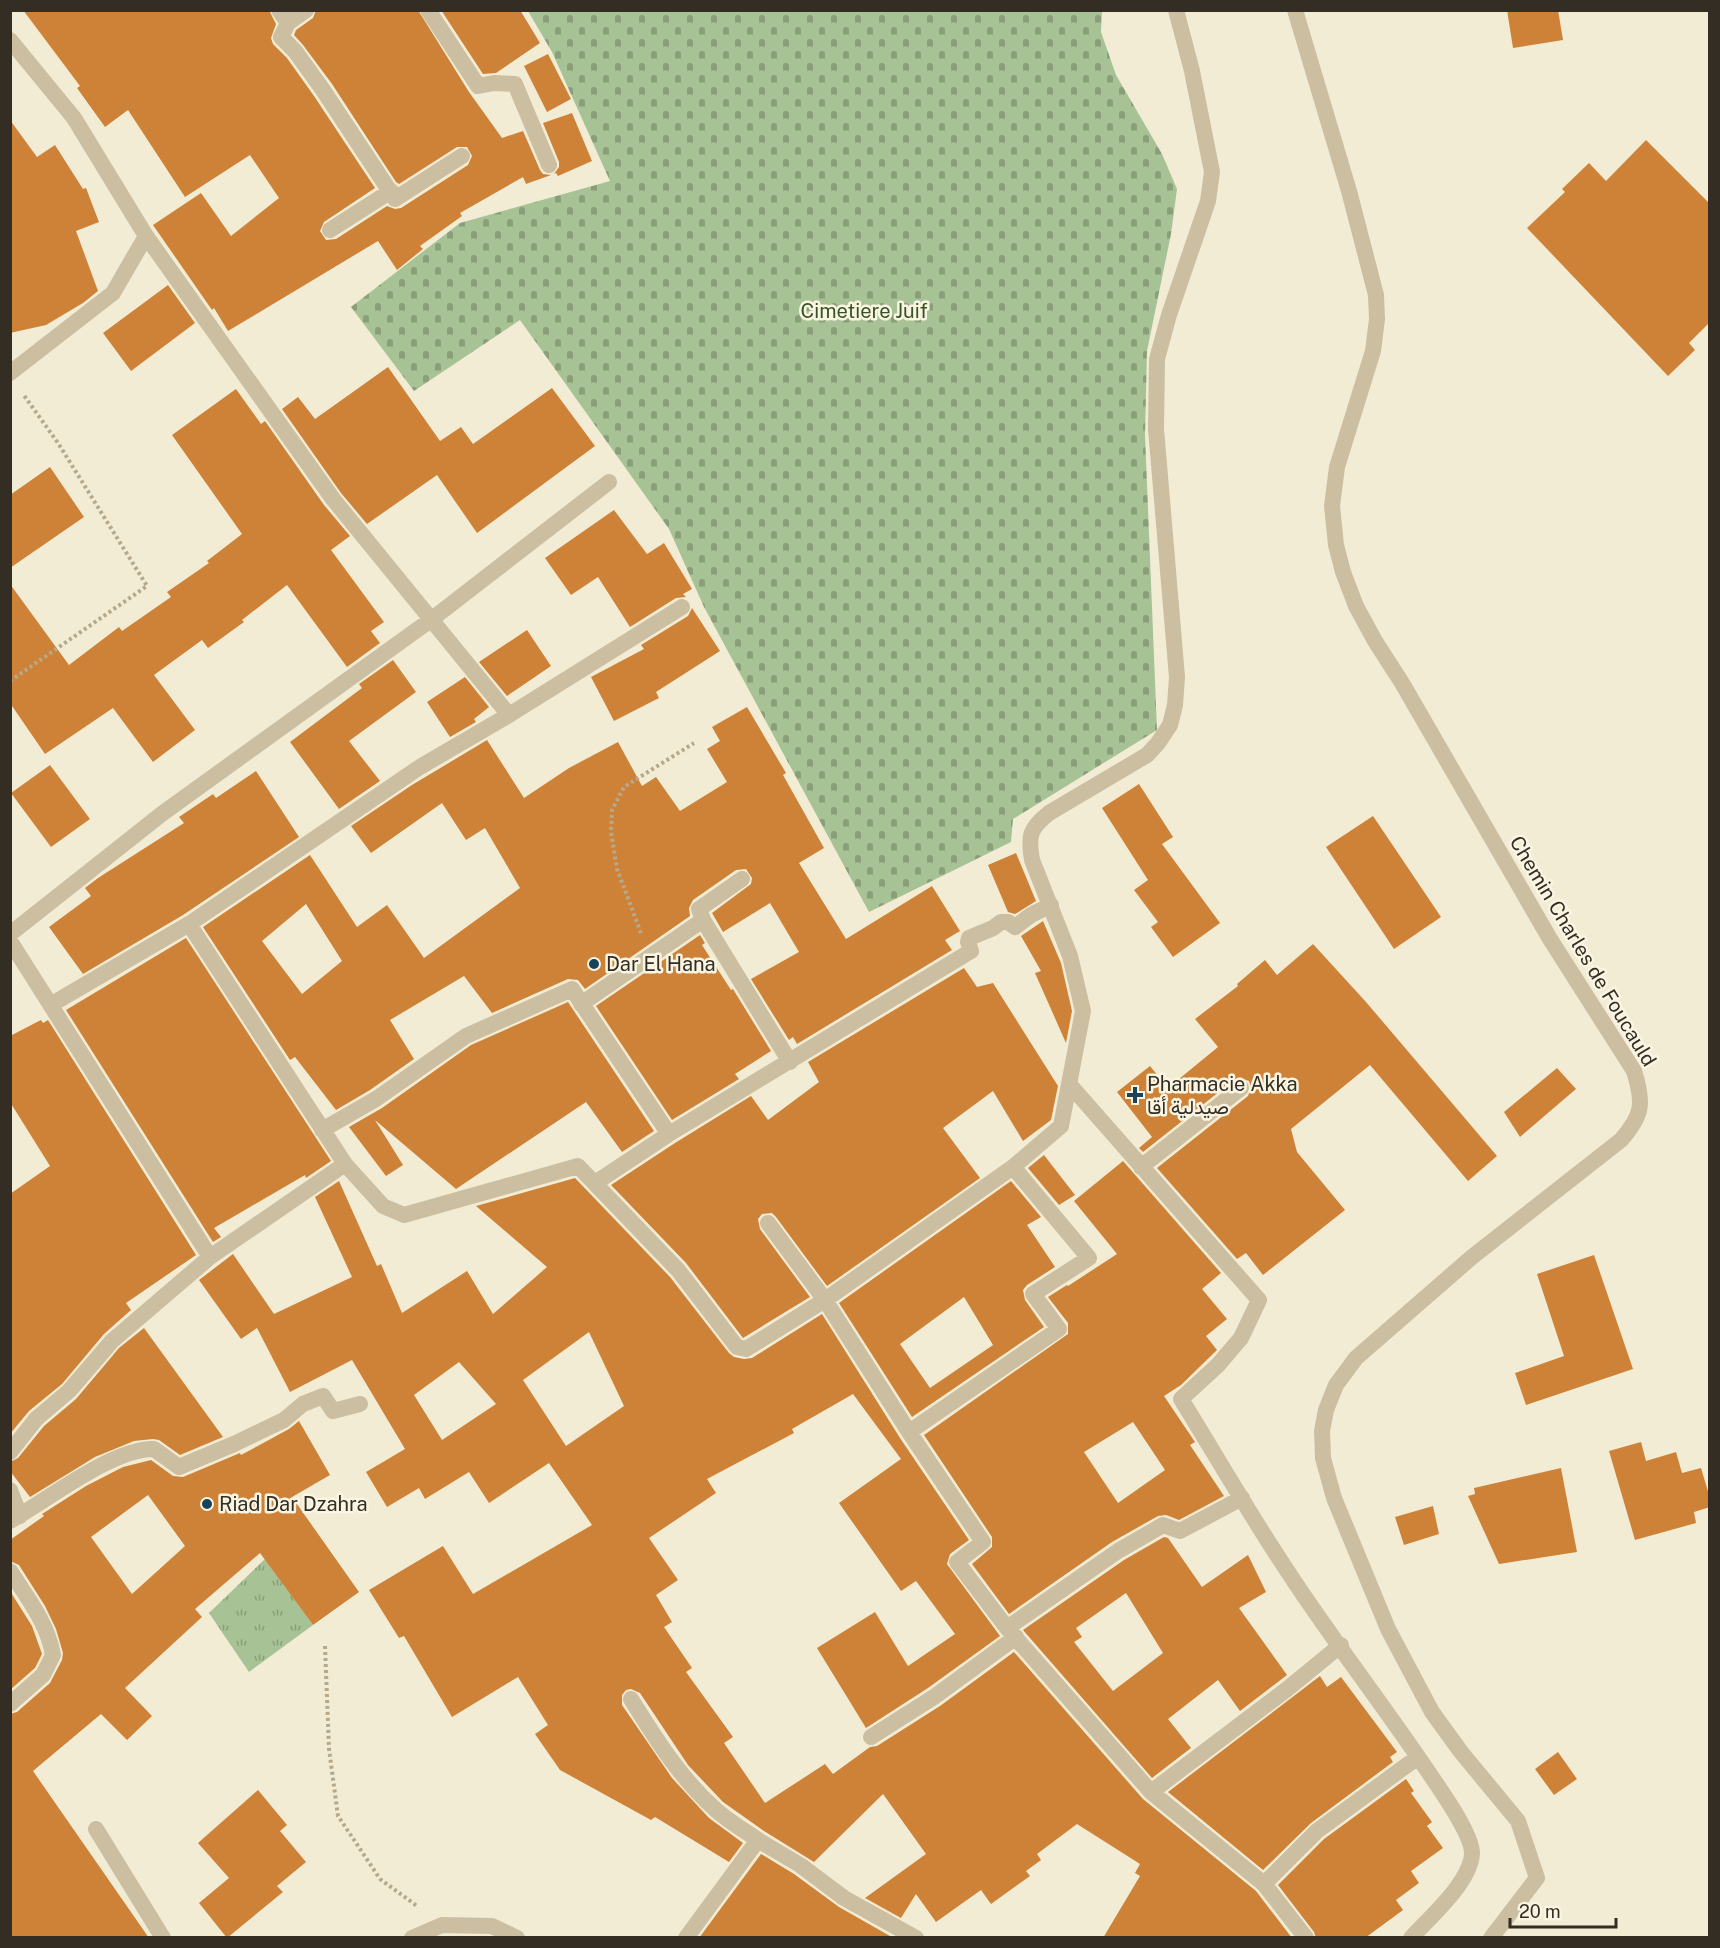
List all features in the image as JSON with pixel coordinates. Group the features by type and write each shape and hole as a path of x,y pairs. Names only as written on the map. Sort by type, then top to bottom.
{"street":[{"path":"306,10 284,17 281,37 295,51 323,90 395,199 462,156"},
{"path":"428,10 478,86 494,83 515,84 549,165"},
{"path":"189,924 345,1164 383,1206 404,1215 578,1166 678,1270 737,1347 746,1349 825,1300 1013,1167 1061,1126 1083,1011 1070,956 1032,860 1029,845 1030,832 1037,822 1049,813 1147,754 1170,725 1175,705 1177,677 1173,618 1156,429 1157,359 1169,315 1208,201 1212,172 1192,71 1176,10"},
{"name":"Chemin Charles de Foucauld","path":"1295,10 1349,191 1376,295 1377,319 1373,351 1337,467 1332,507 1336,545 1342,572 1356,606 1375,640 1550,939 1629,1064 1640,1091 1640,1107 1634,1125 1621,1140 1480,1250 1356,1358 1336,1385 1326,1410 1322,1431 1323,1458 1334,1498 1372,1594 1408,1670 1432,1712 1461,1752 1518,1821 1537,1878 1491,1938"},
{"path":"10,40 74,118 146,236 333,499 509,715"},
{"path":"330,230 391,190"},
{"path":"14,380 114,293 146,236"},
{"path":"10,934 163,813 432,618 609,482"},
{"path":"52,1004 189,924 420,767 509,715 682,607"},
{"path":"742,879 699,909 703,920 790,1062"},
{"path":"595,1183 669,1134 971,951 969,938 1001,922 1008,922 1015,927 1031,915 1051,905"},
{"path":"581,1004 703,920"},
{"path":"10,941 210,1257"},
{"path":"322,1130 376,1099 466,1036 572,989 669,1134"},
{"path":"1070,1085 1259,1300 1241,1338 1218,1365 1181,1399 1294,1581 1418,1757 1468,1839 1472,1853 1469,1864 1451,1894 1411,1938"},
{"path":"1141,1167 1242,1088"},
{"path":"10,1452 36,1419 69,1391 112,1341 210,1257 345,1164"},
{"path":"909,1432 1059,1329 1033,1294 1089,1258 1013,1167"},
{"path":"768,1223 825,1300 909,1432 983,1542 957,1562 1012,1632 1151,1791 1264,1884 1306,1938"},
{"path":"10,1490 15,1518 132,1451 154,1449 179,1467 284,1420 303,1404 323,1396 333,1412 360,1404"},
{"path":"871,1737 933,1697 1012,1632 1118,1551 1163,1525 1180,1531 1242,1498"},
{"path":"10,1571 41,1621 53,1655 43,1675 10,1704"},
{"path":"1151,1791 1286,1690 1341,1645"},
{"path":"631,1699 663,1750 691,1786 718,1812 758,1840 800,1865 844,1898 916,1938"},
{"path":"1264,1884 1317,1830 1418,1757"},
{"path":"96,1829 163,1938"},
{"path":"686,1938 758,1840"},
{"path":"412,1938 442,1925 492,1926 517,1938"}],"path":[{"path":"10,681 147,586 58,442 14,380"},
{"path":"650,958 617,869 611,832 612,810 624,787 694,743"},
{"path":"325,1646 329,1749 338,1815 380,1880 442,1925"}],"green space":[{"name":"Cimetiere Juif","path":"528,11 1102,11 1101,32 1116,75 1162,154 1177,189 1171,234 1147,351 1145,435 1157,730 1013,819 1011,842 869,912 704,607 669,529 520,320 414,391 351,307 460,223 610,181 552,52"},
{"path":"265,1559 313,1625 249,1672 209,1613"}],"building":[{"path":"23,10 269,10 276,24 271,38 273,44 287,58 314,96 375,188 324,222 320,231 326,240 336,239 387,206 395,209 401,208 468,165 472,156 467,147 457,147 399,184 396,182 332,84 294,35 296,30 313,18 316,10 418,10 469,92 502,138 523,131 540,170 543,174 551,175 526,184 523,177 460,213 462,216 420,246 423,249 397,270 378,241 228,331 214,308 212,310 153,225 201,193 231,236 279,198 250,155 185,197 128,110 105,127 77,88 80,86"},
{"path":"441,10 520,10 540,43 496,73 483,74"},
{"path":"1507,10 1558,10 1563,40 1513,48"},
{"path":"548,54 571,99 547,112 524,66"},
{"path":"572,113 592,161 558,176 554,174 559,167 559,162 543,123"},
{"path":"10,120 37,157 55,145 83,189 86,188 99,222 76,231 98,291 83,303 46,325 10,333"},
{"path":"1646,140 1710,204 1710,322 1689,343 1695,350 1668,376 1527,228 1565,192 1562,189 1589,163 1606,181"},
{"path":"168,285 195,323 131,371 103,333"},
{"path":"388,367 440,441 461,427 473,444 552,388 595,446 477,533 437,475 367,524 341,493 282,409 298,397 315,419"},
{"path":"236,389 261,424 265,421 324,505 350,536 331,550 384,622 371,631 380,643 347,667 287,585 242,620 244,622 208,648 202,640 154,675 195,730 153,762 113,708 45,754 10,703 10,584 69,665 119,627 122,631 171,597 167,592 209,563 207,561 242,534 172,435"},
{"path":"50,467 84,517 10,568 10,495"},
{"path":"614,510 647,554 664,543 692,589 683,594 686,597 676,598 630,627 598,577 571,595 545,558"},
{"path":"692,608 720,651 656,692 659,698 614,721 591,677 644,649 641,645 688,616"},
{"path":"527,630 551,666 507,696 479,662"},
{"path":"393,660 416,692 349,741 380,781 339,809 290,742 362,688 359,684"},
{"path":"465,677 489,707 474,719 476,722 450,737 427,702"},
{"path":"747,707 786,773 783,775 824,848 799,863 846,939 932,886 960,931 945,940 952,950 797,1044 793,1037 789,1040 751,979 799,952 770,903 723,932 712,913 751,884 752,878 746,869 736,870 693,900 689,908 690,916 585,989 578,980 568,979 492,1013 464,976 390,1020 414,1059 370,1090 336,1110 295,1057 290,1060 203,927 310,855 357,927 387,905 424,958 520,888 485,828 466,840 442,803 371,853 351,826 412,785 487,740 524,798 569,768 618,742 642,786 656,777 680,811 727,782 707,749 720,741 712,727","holes":["306,904 342,961 302,994 262,941"]},
{"path":"50,765 90,819 51,847 11,793"},
{"path":"256,771 299,837 183,915 83,974 49,927 91,896 85,888 98,878 184,823 179,817 213,794 216,798"},
{"path":"1139,784 1173,837 1162,844 1220,923 1173,957 1151,927 1158,922 1134,890 1148,880 1102,808"},
{"path":"1373,816 1441,917 1394,949 1326,847"},
{"path":"1016,853 1036,901 1015,914 1008,912 988,865"},
{"path":"1043,921 1061,963 1072,1011 1066,1043 1035,973 1041,971 1021,936"},
{"path":"700,935 705,943 702,945 731,990 733,989 771,1051 735,1074 739,1079 672,1120 596,1006"},
{"path":"186,938 331,1161 306,1178 305,1175 214,1228 221,1237 213,1242 66,1010"},
{"path":"1313,944 1366,1002 1497,1156 1468,1181 1370,1065 1291,1129 1297,1152 1345,1210 1263,1275 1246,1253 1237,1259 1157,1168 1248,1096 1251,1087 1249,1081 1240,1078 1234,1080 1143,1152 1139,1148 1152,1137 1117,1092 1150,1066 1168,1088 1218,1047 1195,1019 1238,986 1237,984 1265,960 1277,975"},
{"path":"964,968 977,987 993,983 1058,1086 1051,1120 1023,1141 993,1091 943,1128 980,1178 827,1286 776,1217 772,1213 762,1214 758,1219 760,1229 810,1297 743,1338 686,1263 611,1185 751,1096 768,1120 819,1082 808,1062"},
{"path":"568,1002 654,1131 622,1152 586,1102 456,1189 375,1120 403,1165 386,1176 349,1127 382,1108 471,1045"},
{"path":"41,1020 43,1023 48,1020 196,1255 126,1303 131,1310 104,1334 62,1384 29,1411 10,1434 10,1194 50,1166 10,1102 10,1036"},
{"path":"1557,1068 1576,1089 1520,1137 1504,1112"},
{"path":"1044,1155 1075,1195 1059,1205 1028,1168"},
{"path":"1123,1161 1221,1273 1202,1289 1227,1319 1206,1336 1217,1350 1181,1385 1164,1396 1195,1442 1190,1445 1224,1496 1179,1520 1166,1515 1158,1516 1112,1542 1009,1614 972,1564 992,1547 992,1537 924,1435 1068,1334 1068,1323 1048,1297 1117,1254 1074,1201","holes":["1133,1422 1165,1470 1118,1503 1084,1452"]},
{"path":"575,1178 670,1277 734,1357 752,1358 822,1314 900,1438 969,1540 950,1554 947,1564 1000,1636 928,1688 866,1728 817,1648 875,1612 908,1666 955,1634 916,1581 901,1591 839,1503 901,1459 853,1394 792,1429 794,1433 707,1479 716,1493 649,1538 678,1580 656,1595 672,1622 664,1627 692,1668 686,1672 733,1737 724,1743 765,1803 825,1764 833,1774 870,1747 877,1746 940,1706 1014,1652 1143,1799 1256,1891 1292,1938 1103,1938 1140,1876 1135,1873 1140,1864 1077,1824 1037,1854 1041,1860 1026,1871 1030,1876 991,1904 981,1890 936,1922 916,1894 901,1918 865,1898 926,1854 883,1794 814,1862 723,1802 688,1765 640,1693 631,1689 626,1690 622,1695 622,1705 672,1778 709,1818 743,1843 729,1862 655,1817 651,1820 560,1770 535,1734 548,1725 518,1677 452,1717 404,1636 399,1638 369,1590 443,1546 473,1594 592,1525 549,1463 489,1503 469,1472 425,1499 419,1488 387,1507 366,1472 405,1449 352,1360 290,1392 257,1328 241,1339 199,1280 233,1254 274,1314 352,1277 315,1197 339,1181 377,1266 381,1264 402,1313 467,1271 493,1314 547,1267 476,1206","holes":["589,1332 624,1406 566,1446 523,1380","459,1362 496,1404 442,1440 414,1395"]},
{"path":"1011,1181 1041,1217 1027,1225 1055,1267 1023,1290 1025,1300 1044,1327 912,1417 839,1303","holes":["964,1297 993,1345 930,1388 900,1344"]},
{"path":"1594,1255 1633,1369 1526,1405 1515,1373 1564,1356 1537,1274"},
{"path":"144,1328 223,1437 180,1455 159,1440 134,1441 95,1457 30,1497 10,1471 10,1462 18,1458 44,1426 76,1399 119,1348"},
{"path":"299,1421 330,1475 292,1497 359,1592 313,1625 260,1553 195,1609 202,1617 125,1688 152,1716 127,1740 101,1714 33,1771 149,1938 10,1938 10,1714 17,1712 50,1683 62,1660 63,1653 56,1629 45,1606 19,1565 10,1561 10,1540 44,1516 42,1514 86,1486 123,1467 151,1460 173,1476 183,1477 240,1453 241,1455 289,1429","holes":["148,1495 185,1546 132,1594 91,1537"]},
{"path":"1641,1442 1646,1461 1676,1452 1682,1473 1701,1468 1710,1498 1710,1507 1694,1512 1696,1523 1635,1540 1609,1451"},
{"path":"1561,1468 1577,1552 1499,1564 1468,1496 1475,1494 1474,1488"},
{"path":"1433,1506 1439,1534 1404,1545 1395,1517"},
{"path":"1164,1537 1168,1538 1202,1587 1248,1555 1266,1592 1239,1608 1287,1675 1240,1711 1218,1680 1168,1719 1191,1748 1152,1778 1023,1630 1124,1560","holes":["1126,1593 1163,1653 1113,1691 1074,1642 1082,1637 1076,1628"]},
{"path":"10,1591 32,1626 42,1654 35,1668 10,1690"},
{"path":"1320,1676 1327,1687 1341,1677 1397,1752 1390,1757 1393,1762 1311,1823 1263,1870 1168,1792"},
{"path":"1558,1752 1577,1779 1554,1795 1535,1769"},
{"path":"1406,1779 1414,1791 1411,1793 1432,1822 1427,1826 1443,1848 1411,1871 1419,1883 1396,1900 1403,1910 1365,1938 1316,1938 1314,1932 1278,1885 1324,1839"},
{"path":"258,1790 287,1825 280,1831 306,1862 277,1886 283,1892 227,1938 199,1903 229,1878 198,1843"},
{"path":"761,1854 794,1874 839,1907 890,1936 889,1938 699,1938"}],"place":[{"name":"Dar El Hana","path":"594,964"},
{"name":"Pharmacie Akka صيدلية أقا","path":"1135,1095"},
{"name":"Riad Dar Dzahra","path":"207,1504"}]}
